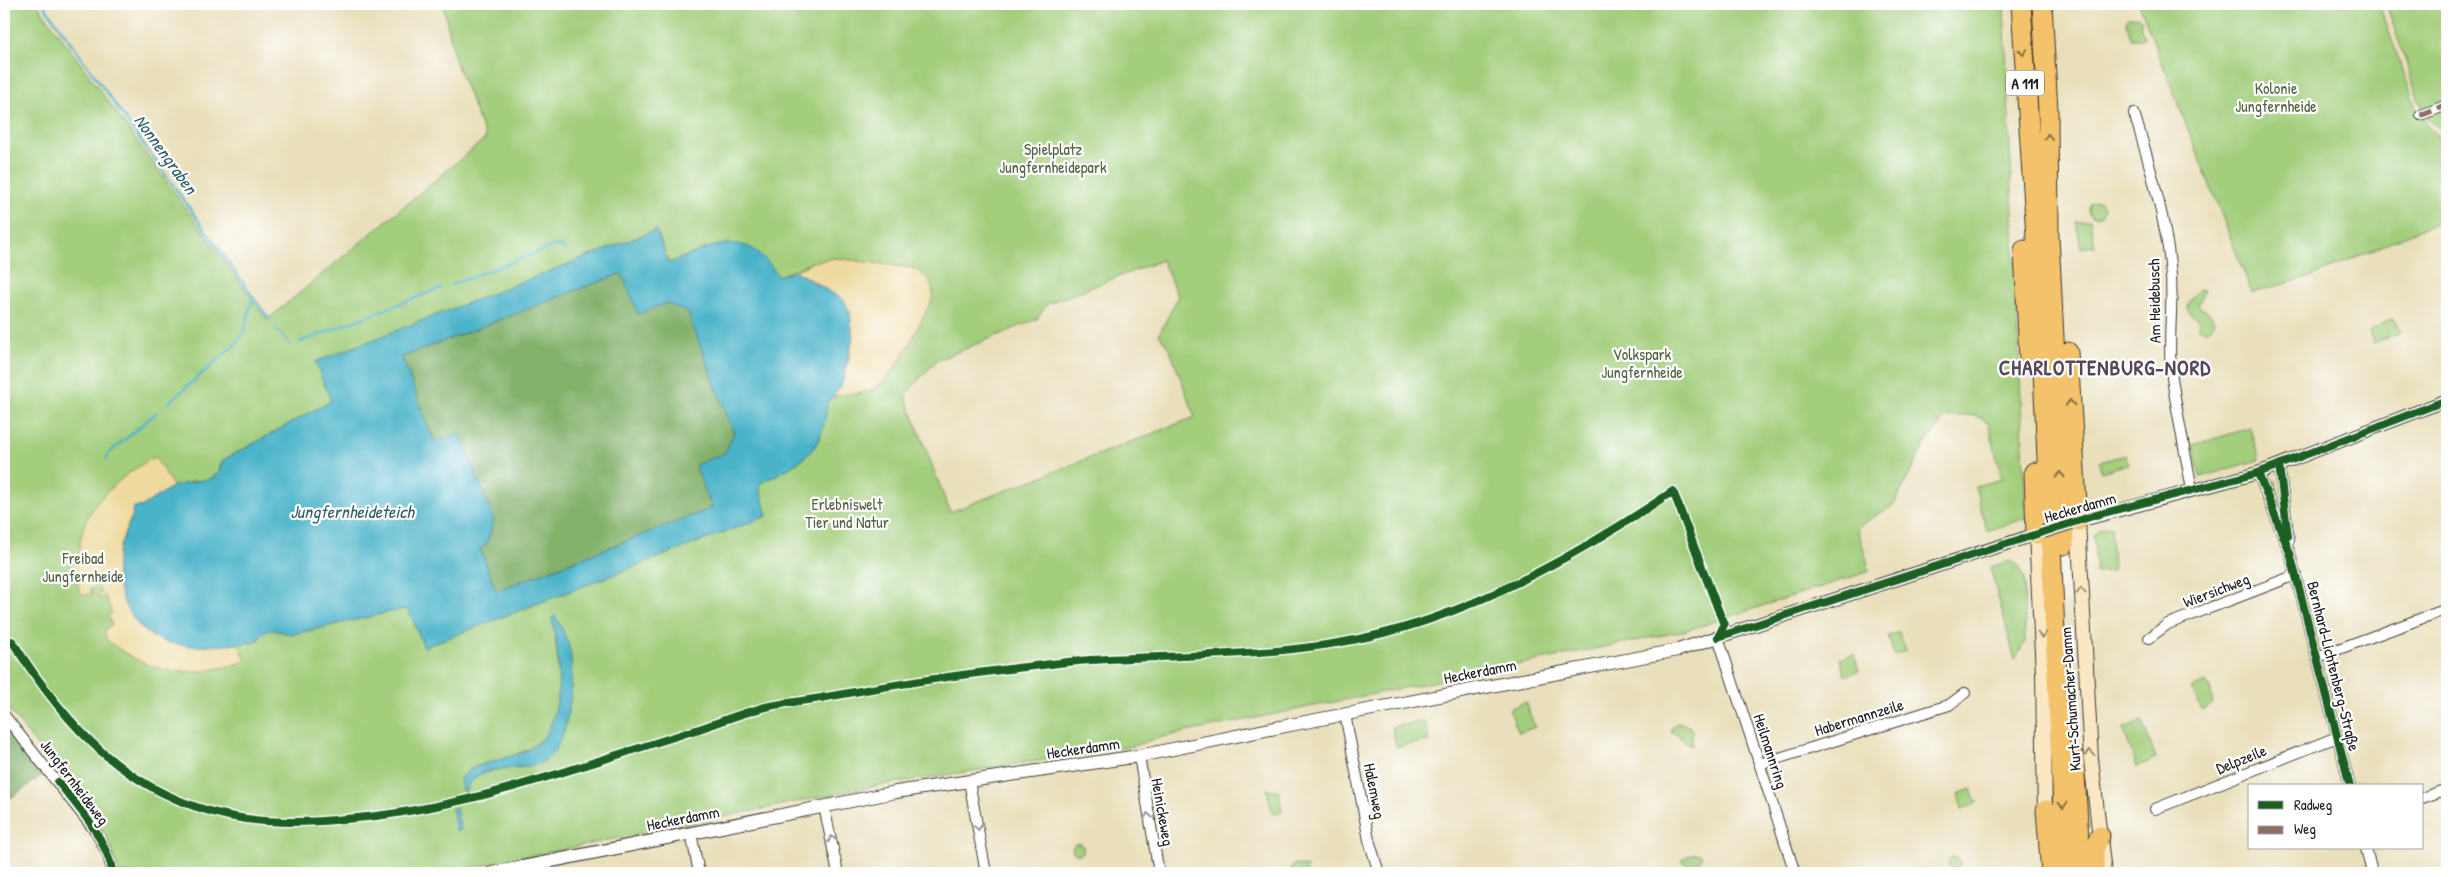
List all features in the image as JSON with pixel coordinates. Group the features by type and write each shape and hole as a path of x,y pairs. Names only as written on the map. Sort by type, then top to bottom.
{"highway":[{"name":"A 111","path":"2020,4 2039,293 2066,873"},
{"name":"A 111","path":"2042,4 2048,111 2048,186 2081,873"},
{"path":"2030,162 2023,242 2040,533"},
{"path":"2048,186 2058,202 2062,239 2074,522"},
{"path":"2046,810 2051,873"},
{"path":"2094,873 2094,849 2100,836"}],"main road":[{"name":"Kurt-Schumacher-Damm","path":"2074,522 2086,694 2104,873"},
{"name":"Kurt-Schumacher-Damm","path":"2040,533 2046,810 2043,873"}],"street":[{"path":"2421,115 2447,105"},
{"name":"Am Heidebusch","path":"2134,113 2169,254 2172,288 2172,371 2192,490"},
{"name":"Heckerdamm","path":"492,873 896,792 1139,756 1678,650 2074,522 2258,473 2447,400"},
{"name":"Bernhard-Lichtenberg-Straße","path":"2279,465 2290,553"},
{"name":"Bernhard-Lichtenberg-Straße","path":"2258,473 2290,553 2349,784"},
{"name":"Wiersichweg","path":"2149,638 2168,624 2296,575"},
{"path":"2318,657 2447,609"},
{"name":"Heilmannring","path":"1718,637 1795,873"},
{"name":"Habermannzeile","path":"1760,764 1950,705 1965,693"},
{"name":"Halemweg","path":"1345,714 1369,840 1379,873"},
{"name":"Jungfernheideweg","path":"4,715 96,832 107,853 113,873"},
{"name":"Delpzeile","path":"2155,809 2337,737"},
{"name":"Heinickeweg","path":"1139,756 1159,873"},
{"path":"969,781 986,873"},
{"path":"2424,797 2447,789"},
{"path":"824,806 838,873"},
{"path":"691,832 699,873"},
{"path":"2366,850 2372,873"}],"green space":[{"name":"Volkspark Jungfernheide","path":"4,4 37,4 267,320 486,138 455,60 443,4 2004,4 2026,518 1987,531 1975,486 2002,479 1989,426 1992,425 1975,415 1945,417 1925,444 1894,505 1857,527 1870,571 1688,630 1157,738 1133,746 875,786 446,873 119,873 102,829 4,703","holes":["656,230 669,263 715,246 741,245 754,250 766,260 778,276 813,262 835,258 913,268 933,291 932,300 890,374 882,383 857,395 845,392 826,402 821,434 808,454 787,469 759,484 767,516 424,647 409,611 404,609 294,634 265,631 256,642 192,646 173,486 184,485 192,481 208,480 219,472 220,465 274,432 331,401 315,362","1162,260 1178,297 1159,334 1170,350 1195,417 950,512 905,395 936,361 1037,319 1047,304","552,619 572,689 564,732 524,767 502,769 476,775 468,784 470,768 522,752 538,743 551,729 555,719 558,690"]},
{"name":"Kolonie Jungfernheide","path":"2139,4 2379,4 2417,110 2430,129 2447,144 2447,218 2312,276 2252,293"},
{"path":"2386,4 2447,4 2447,134 2428,119 2418,98"},
{"path":"2136,16 2142,21 2140,26 2145,38 2143,39 2131,39 2126,21 2129,17"},
{"path":"2096,201 2104,209 2096,217 2088,209"},
{"path":"2090,220 2095,246 2081,248 2076,222"},
{"path":"622,273 667,303 688,313 734,433 725,453 712,508 496,591 480,547 460,433 434,442 402,357"},
{"path":"2199,290 2204,291 2198,306 2211,314 2214,321 2210,328 2205,331 2199,328 2199,321 2188,310 2190,300"},
{"path":"2394,318 2401,332 2373,343 2369,331"},
{"path":"2250,428 2259,460 2200,477 2193,445"},
{"path":"2126,455 2128,464 2101,472 2099,462"},
{"path":"2276,481 2284,527 2266,485"},
{"path":"2111,526 2113,571 2096,572 2094,536 2099,529"},
{"path":"2010,561 2018,566 2024,575 2025,642 2015,660 1990,567"},
{"path":"1899,632 1906,651 1894,655 1888,636"},
{"path":"1854,654 1859,671 1845,676 1840,659"},
{"path":"2206,682 2210,688 2213,703 2202,710 2191,688"},
{"path":"1525,702 1535,727 1519,733 1509,709"},
{"path":"1425,721 1429,741 1396,747 1392,727"},
{"path":"2142,721 2156,758 2137,767 2123,728"},
{"path":"4,723 45,773 4,803"},
{"path":"1677,723 1689,725 1692,731 1692,746 1671,731"},
{"path":"1267,789 1279,791 1282,812 1272,814"},
{"path":"1971,789 1977,803 1962,809 1958,794"},
{"path":"1078,843 1084,849 1078,855 1072,849"},
{"path":"1695,853 1702,855 1696,870 1682,861 1684,858"},
{"path":"1952,857 1956,857 1960,863 1956,869 1952,869 1948,865 1948,861"},
{"path":"1295,864 1307,867 1306,873 1292,873 1291,867"}],"sand":[{"path":"835,258 913,268 928,281 933,294 932,300 907,349 891,374 873,389 833,397 844,378 847,367 851,345 850,312 818,284 795,271 813,262"},
{"path":"155,457 173,486 141,507 137,507 125,532 118,572 123,599 134,620 152,636 176,644 186,645 239,644 246,661 191,672 158,668 141,662 108,641 105,635 106,628 112,625 108,615 112,613 105,596 99,598 98,595 101,593 98,586 90,589 92,594 82,595 70,565 78,562 82,532 90,513 105,494 125,476"}],"water":[{"name":"Jungfernheideteich","path":"656,230 669,263 715,246 729,244 741,245 754,250 766,260 778,276 795,271 844,300 850,312 853,338 841,387 827,402 825,420 815,446 808,455 798,462 759,484 767,516 424,647 409,611 404,609 294,634 265,631 256,642 216,646 175,644 149,634 130,614 119,589 117,575 119,549 133,514 132,509 134,507 141,507 173,486 213,478 219,472 223,460 331,401 315,362","holes":["622,273 638,314 667,303 688,313 734,433 725,453 695,465 712,508 496,591 480,548 486,545 494,520 460,433 434,442 402,357"]},
{"path":"555,615 569,646 572,673 569,708 560,741 553,753 544,761 524,767 489,771 479,775 471,781 466,791 462,791 460,778 467,772 483,764 526,751 540,741 549,728 555,711 558,692 559,672 552,618"},
{"path":"456,808 461,830 456,831 452,809"}],"waterway":[{"name":"Nonnengraben","path":"43,4 269,319"},
{"name":"Nonnengraben","path":"451,285 556,245 565,249"},
{"name":"Nonnengraben","path":"300,342 441,288"},
{"path":"168,403 236,344 245,329 253,296"},
{"name":"Nonnengraben","path":"276,329 291,345"},
{"path":"107,460 108,454 156,413"}],"marked path":[{"path":"2421,115 2447,105"}],"cycle path":[{"path":"1718,637 2096,515 2258,473 2447,400"},
{"path":"2279,465 2288,536"},
{"path":"2258,473 2290,553 2349,784"},
{"path":"4,644 12,641 54,701 77,728 102,752 129,773 159,791 192,806 229,816 243,819 302,822 390,814 478,796 564,772 770,706 920,681 1050,664 1090,660 1275,651 1348,641 1384,633 1459,609 1534,574 1607,533 1673,491 1724,625 1718,637"},
{"path":"58,782 91,824 105,848 113,873"}],"district":[{"name":"CHARLOTTENBURG-NORD","path":"2105,367"}],"park label":[{"name":"Spielplatz Jungfernheidepark","path":"1053,158"},
{"name":"Erlebniswelt Tier und Natur","path":"847,513"},
{"name":"Freibad Jungfernheide","path":"83,567"}]}
